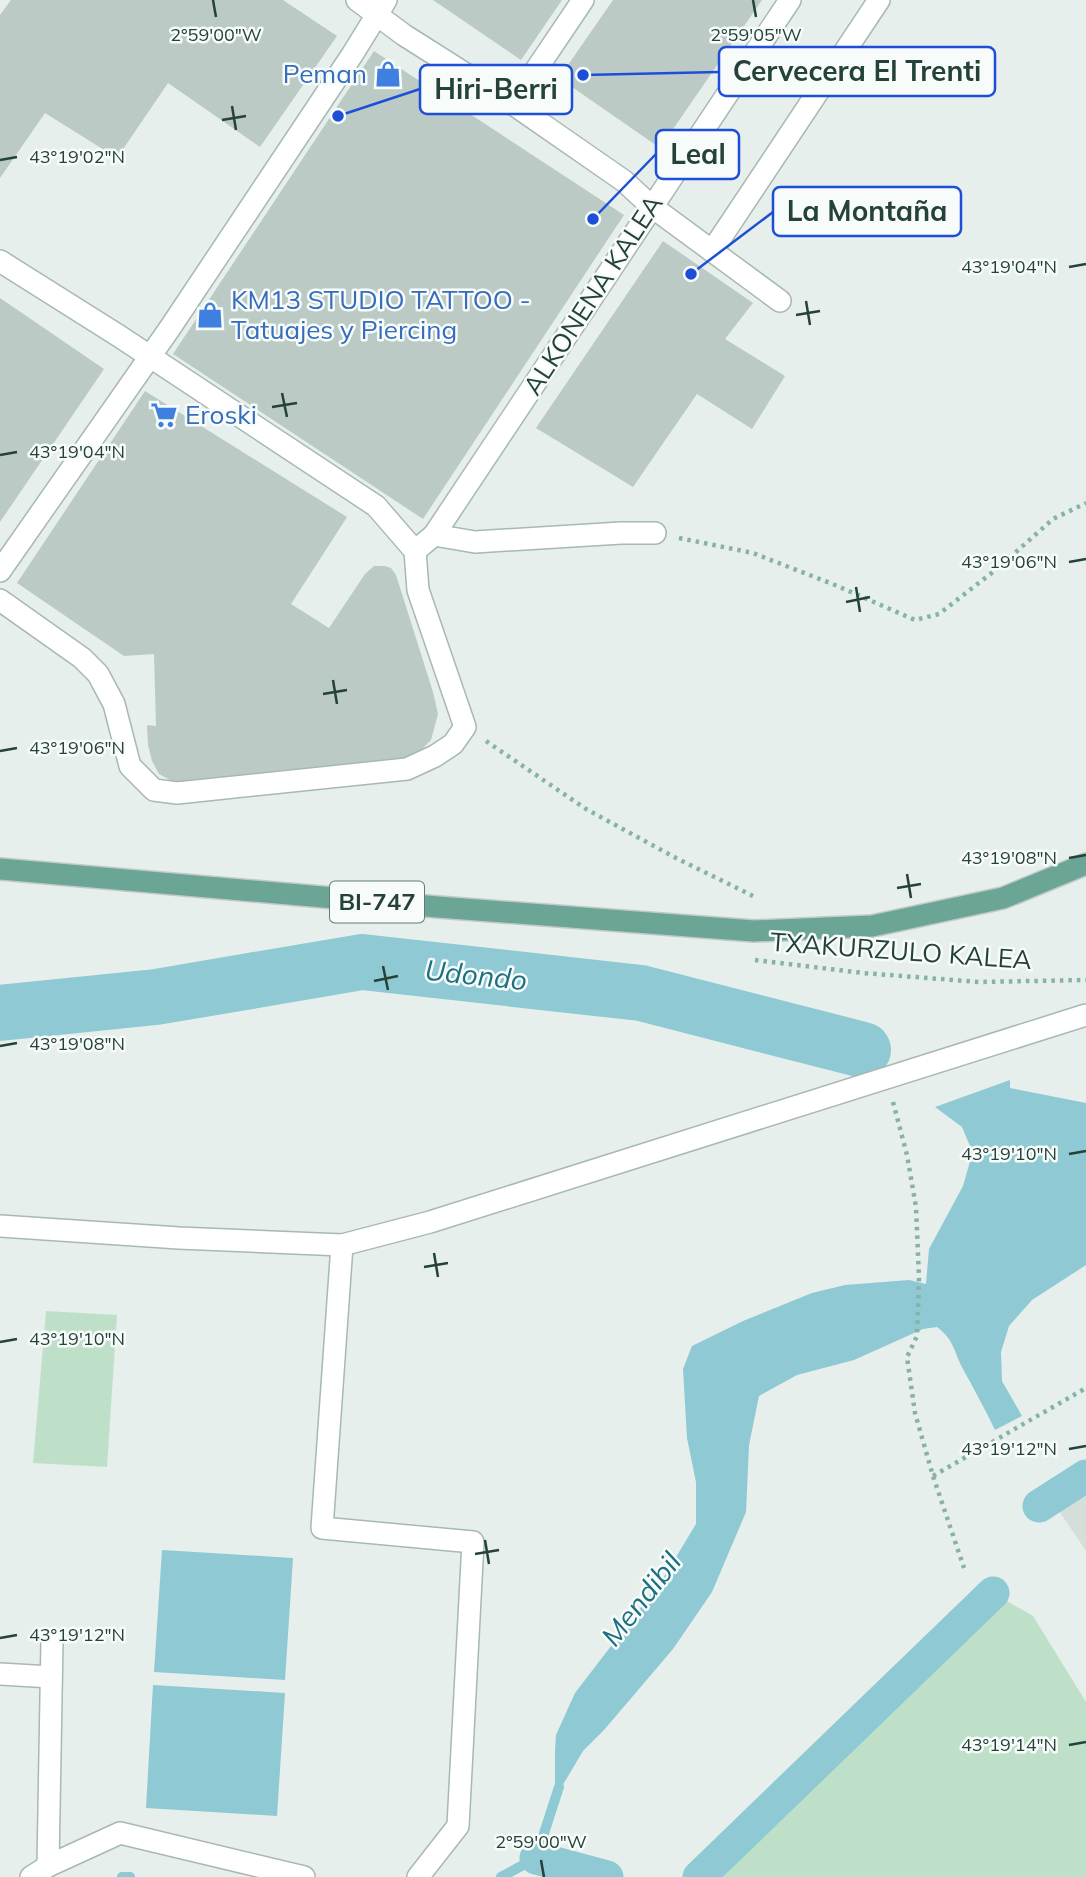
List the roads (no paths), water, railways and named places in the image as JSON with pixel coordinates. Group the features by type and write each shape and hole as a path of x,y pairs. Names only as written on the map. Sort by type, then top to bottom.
{"main road":[{"name":"BI-747","path":"0,869 438,907 754,930 872,926 1003,898 1086,864"}],"street":[{"path":"357,0 381,7 404,35 513,104 624,181 651,206 780,301"},
{"path":"513,104 583,0"},
{"name":"ALKONENA KALEA","path":"415,551 434,535 790,0"},
{"path":"712,251 879,0"},
{"path":"0,571 150,357 352,55 381,7"},
{"path":"0,261 120,336 376,506 415,551 418,590 465,727 453,744 407,769 177,793 154,790 130,766 114,704 97,674 82,658 0,600"},
{"path":"434,535 475,542 655,533"},
{"path":"0,1226 342,1245 430,1222 1086,1015"},
{"path":"342,1245 322,1528 473,1542 458,1826 418,1877"},
{"path":"52,1641 39,1871 120,1833 304,1877"},
{"path":"0,1674 51,1677"}],"water":[{"path":"1010,1080 1010,1088 1086,1103 1086,1265 1032,1300 1009,1326 1001,1352 1002,1381 1022,1416 995,1430 950,1341 937,1327 923,1329 854,1360 797,1375 759,1396 749,1445 746,1512 712,1592 673,1649 583,1751 555,1798 556,1735 575,1693 664,1577 696,1524 696,1482 687,1438 683,1369 692,1346 743,1321 812,1293 845,1285 909,1280 926,1284 929,1249 963,1186 969,1165 970,1146 962,1127 935,1107"},
{"path":"162,1550 293,1558 285,1680 154,1672"},
{"path":"153,1685 285,1693 277,1816 146,1808"}],"waterway":[{"name":"Udondo","path":"0,1013 156,997 362,962 641,993 863,1050"},
{"path":"1039,1506 1086,1476"},
{"path":"699,1877 993,1593"},
{"name":"Mendibil","path":"501,1877 536,1858 559,1787"},
{"path":"536,1858 607,1877"},
{"name":"Mendibil","path":"122,1877 130,1877"}],"place":[{"name":"Peman","path":"388,74"},
{"name":"Cervecera El Trenti","path":"583,75"},
{"name":"Hiri-Berri","path":"338,116"},
{"name":"Leal","path":"593,219"},
{"name":"La Montaña","path":"691,274"},
{"name":"KM13 STUDIO TATTOO - Tatuajes y Piercing","path":"210,315"},
{"name":"Eroski","path":"164,415"}]}
